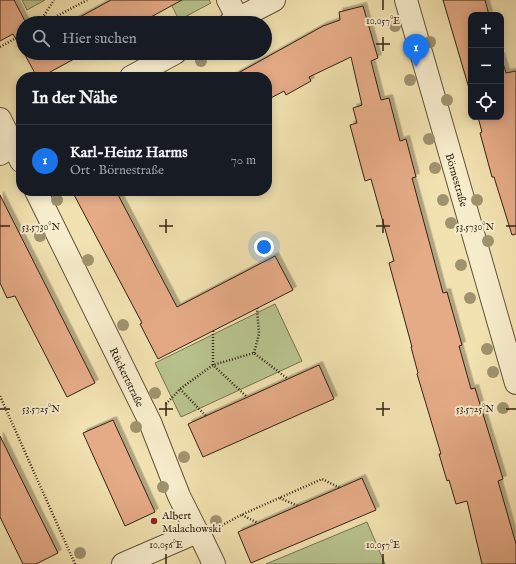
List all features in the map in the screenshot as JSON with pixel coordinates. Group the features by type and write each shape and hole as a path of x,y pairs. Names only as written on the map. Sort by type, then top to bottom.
{"street":[{"path":"228,0 233,16"},
{"path":"244,16 274,0"},
{"name":"Börnestraße","path":"406,0 516,383"},
{"path":"140,72 162,60"},
{"path":"0,119 14,150"},
{"name":"Rückertstraße","path":"38,196 150,422 179,496 214,564"},
{"path":"123,564 199,535"}],"path":[{"path":"44,16 54,0"},
{"path":"57,16 87,0"},
{"path":"0,47 16,38"},
{"path":"254,353 259,334 257,308"},
{"path":"213,331 213,366 247,397"},
{"path":"150,422 180,389 213,366 254,353"},
{"path":"254,353 288,379"},
{"path":"180,389 206,416"},
{"path":"0,396 75,564"},
{"path":"199,535 322,479 340,488"},
{"path":"280,498 298,506"},
{"path":"241,515 258,523"}],"green space":[{"path":"22,0 45,0 27,10"},
{"path":"169,0 209,0 211,3 187,16 177,16"},
{"path":"275,304 302,361 181,417 155,363"},
{"path":"367,522 385,564 266,564"}],"building":[{"path":"0,0 14,0 22,16 16,16 16,39 13,34 0,41"},
{"path":"111,0 182,0 153,16 82,16"},
{"path":"443,0 485,0 488,12 468,12 468,85"},
{"path":"363,6 378,58 371,61 381,100 389,98 400,141 406,139 416,177 412,178 443,293 447,292 462,345 459,346 471,389 475,388 503,479 498,481 516,544 516,564 482,564 467,501 456,504 449,480 447,481 439,454 441,454 417,374 412,347 389,263 394,261 371,179 365,181 350,125 357,123 353,108 362,105 351,57 309,77 311,81 286,95 284,91 272,97 272,72 240,72 262,60 272,60 272,54 323,26 340,20 339,12"},
{"path":"28,60 72,60 50,72 34,72"},
{"path":"504,66 506,73 516,71 516,234 512,235 494,177 492,177 480,133 482,132 479,120 504,120"},
{"path":"0,195 95,383 67,397 15,296 7,298 0,283"},
{"path":"75,196 119,196 177,307 275,256 293,290 158,359 140,324 142,323"},
{"path":"319,365 334,399 203,457 188,424"},
{"path":"113,420 155,512 125,526 83,433"},
{"path":"0,436 58,553 36,564 23,564 0,517"},
{"path":"362,478 376,510 251,563 238,532"}],"place":[{"name":"Karl-Heinz Harms","path":"416,67"},
{"name":"Albert Malachowski","path":"154,521"}]}
